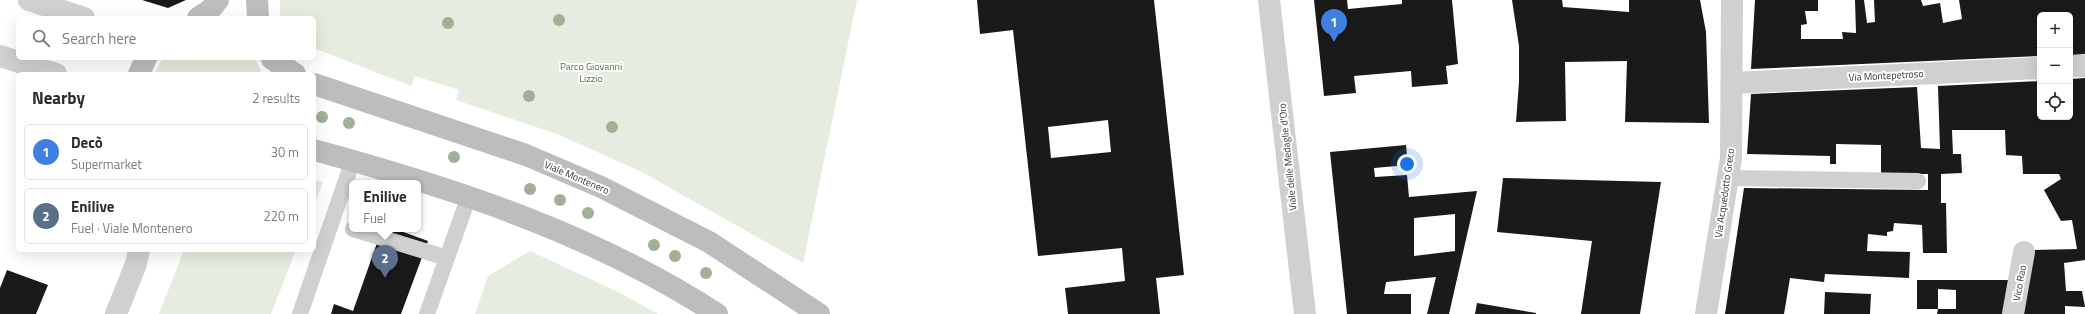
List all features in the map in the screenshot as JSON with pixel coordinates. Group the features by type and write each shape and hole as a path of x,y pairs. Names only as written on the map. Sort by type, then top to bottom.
{"main road":[{"path":"201,16 210,10 218,0"},
{"path":"257,0 258,16"},
{"path":"140,72 145,60"},
{"path":"272,64 290,72"},
{"name":"Viale Montenero","path":"316,85 526,155 601,186 709,242 819,314"},
{"path":"316,151 353,160 417,180"},
{"path":"421,181 469,196 579,240 687,295 717,314"}],"street":[{"path":"29,0 78,16"},
{"name":"Viale delle Medaglie d'Oro","path":"1269,0 1305,314"},
{"name":"Via Acquedotto Greco","path":"1706,314 1731,158 1733,83 1732,0"},
{"path":"0,56 50,72"},
{"path":"2073,66 2085,66"},
{"name":"Via Montepetroso","path":"1733,83 2037,68"},
{"name":"Vico Rao","path":"2013,314 2024,252"},
{"path":"116,314 140,255"}],"lane":[{"path":"300,314 353,160"},
{"path":"1728,178 1918,181"},
{"path":"427,314 469,196"},
{"path":"331,222 349,228"},
{"path":"362,232 447,258"}],"green space":[{"name":"Parco Giovanni Lizzio","path":"280,0 857,0 803,263 642,172 557,134 456,100 459,90 415,76 411,86 316,49 316,16 280,16"},
{"path":"162,60 255,60 260,72 155,72"},
{"path":"316,180 323,182 316,200"},
{"path":"530,251 620,293 658,314 475,314 488,276"},
{"path":"183,252 295,252 271,314 159,314"}],"building":[{"path":"142,0 186,0 168,8"},
{"path":"977,0 1154,0 1184,275 1156,278 1160,314 1068,314 1065,288 1125,281 1122,248 1038,256 1013,30 980,34","holes":["1108,120 1111,152 1051,158 1048,127"]},
{"path":"1314,0 1347,0 1348,9 1402,4 1402,0 1452,0 1458,64 1446,66 1448,84 1412,87 1411,71 1354,76 1356,93 1324,96"},
{"path":"1512,0 1562,0 1563,7 1629,12 1629,0 1700,0 1706,32 1709,123 1625,122 1627,61 1565,62 1566,121 1516,122 1519,82 1519,46"},
{"path":"1755,0 1818,0 1818,11 1805,11 1807,24 1801,25 1801,39 1843,39 1842,32 1856,33 1855,0 1864,0 1867,23 1875,22 1874,0 1921,0 1923,6 1940,3 1943,23 1962,19 1959,0 2085,0 2085,54 2073,55 2073,12 2037,12 2037,56 1751,69"},
{"path":"2085,78 2085,260 2064,263 2066,291 2082,291 2085,307 2065,306 2065,314 2022,314 2034,250 2077,249 2072,220 2061,221 2044,190 2061,179 2059,174 2023,174 2022,156 2006,155 2005,130 1952,130 1953,154 1961,154 1962,173 1941,174 1941,203 1946,203 1947,253 1923,253 1922,225 1894,223 1893,231 1887,232 1887,236 1868,234 1867,251 1910,252 1909,278 1825,274 1824,282 1790,278 1784,314 1725,314 1744,188 1928,190 1928,174 1881,174 1881,145 1836,144 1836,164 1830,164 1830,156 1747,154 1751,94 1917,87 1921,148 1940,149 1938,86 2037,81 2037,120 2073,120 2073,79"},
{"path":"1406,145 1408,165 1374,168 1375,177 1407,175 1409,197 1477,191 1449,314 1427,314 1436,277 1386,282 1384,294 1411,294 1411,314 1347,314 1330,152","holes":["1455,214 1455,251 1414,256 1414,218"]},
{"path":"1503,178 1661,182 1640,314 1581,314 1592,241 1497,232"},
{"path":"381,232 403,232 428,241 401,314 331,314 334,304 353,311"},
{"path":"7,270 48,285 36,314 0,314 0,288"},
{"path":"1917,280 2012,280 2006,314 1937,314 1938,309 1917,309","holes":["1938,289 1956,290 1956,309 1938,309"]},
{"path":"1825,292 1871,294 1870,314 1824,314"},
{"path":"1477,303 1536,313 1536,314 1475,314"}],"place":[{"name":"Decò","path":"1334,42"},
{"name":"Enilive","path":"385,278"}]}
